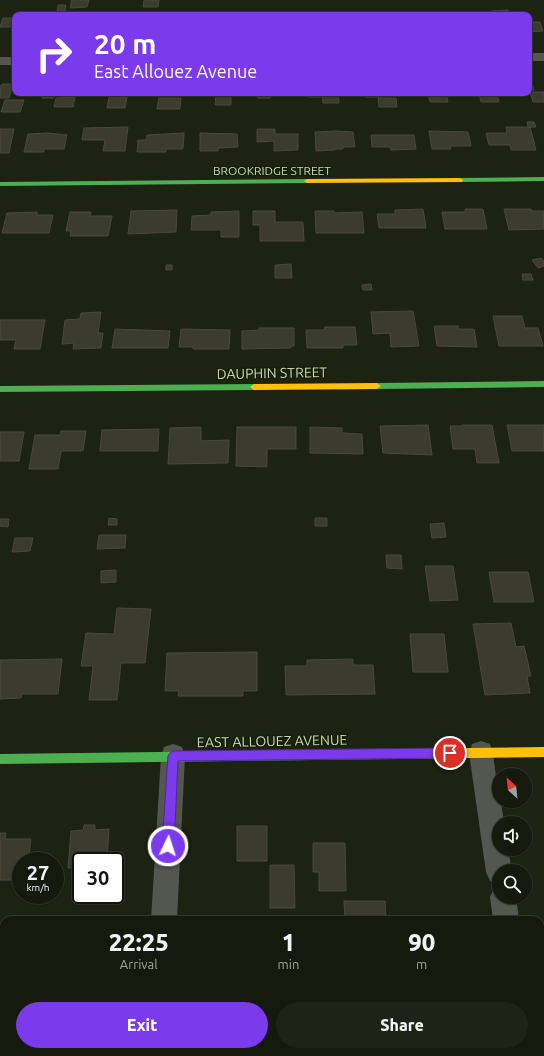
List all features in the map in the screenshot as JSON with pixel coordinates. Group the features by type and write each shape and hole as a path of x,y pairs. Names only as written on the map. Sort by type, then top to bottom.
{"street":[{"path":"532,57 544,57"},
{"path":"0,61 12,61"},
{"name":"BROOKRIDGE STREET","path":"0,184 544,179"},
{"name":"DAUPHIN STREET","path":"0,389 544,384"},
{"name":"EAST ALLOUEZ AVENUE","path":"0,759 544,752"},
{"path":"481,753 498,864"},
{"path":"164,916 173,756"},
{"path":"504,904 505,916"}],"building":[{"path":"72,0 89,0 87,7 70,8"},
{"path":"144,0 159,0 158,7 143,7"},
{"path":"58,5 66,5 65,11 57,11"},
{"path":"508,10 508,12 492,12"},
{"path":"3,18 12,18 12,27 0,27"},
{"path":"532,22 540,22 543,31 532,32"},
{"path":"2,84 12,84 9,98 0,98 0,87"},
{"path":"532,92 544,92 544,102 533,102"},
{"path":"42,96 54,96 54,98 42,98"},
{"path":"216,96 231,96 231,105 215,105"},
{"path":"258,96 270,96 270,98 258,98"},
{"path":"322,96 338,96 339,103 323,103"},
{"path":"323,96 323,97 308,97"},
{"path":"383,96 383,97 365,97"},
{"path":"429,96 447,96 448,102 430,102"},
{"path":"480,96 498,96 499,102 481,102"},
{"path":"75,97 73,107 54,107 56,98"},
{"path":"109,97 127,97 125,108 107,108"},
{"path":"159,98 181,98 180,109 157,109"},
{"path":"378,98 396,98 397,107 379,107"},
{"path":"5,100 24,100 20,112 1,112"},
{"path":"527,122 534,122 536,127 528,127"},
{"path":"128,127 125,151 103,151 105,140 82,140 84,128"},
{"path":"506,127 530,127 536,150 511,150 510,145 489,145 486,133 507,133"},
{"path":"0,129 14,129 9,153 0,153"},
{"path":"257,129 275,129 275,134 298,134 298,150 274,151 274,141 257,142"},
{"path":"429,131 468,132 471,146 450,146 451,149 432,149"},
{"path":"315,132 353,132 355,147 343,147 343,149 316,151"},
{"path":"48,133 67,135 64,149 44,149 44,152 24,152 28,134"},
{"path":"184,133 183,149 166,149 166,152 137,152 138,140 146,140 147,135"},
{"path":"200,133 237,134 238,147 218,148 218,151 200,151"},
{"path":"371,135 414,135 416,149 391,150 390,147 372,147"},
{"path":"423,209 426,228 379,228 377,214 395,214 395,210"},
{"path":"465,209 483,209 487,229 445,229 442,212 465,212"},
{"path":"504,209 531,209 532,211 544,211 544,229 509,230"},
{"path":"177,210 176,232 128,234 131,211"},
{"path":"239,211 239,237 221,237 221,230 191,230 192,216 211,215 211,212"},
{"path":"253,211 275,211 275,222 303,222 304,241 260,241 260,225 253,225"},
{"path":"315,211 334,211 335,213 362,212 364,233 316,233"},
{"path":"37,212 37,215 53,215 49,233 2,233 7,213"},
{"path":"70,212 91,212 90,216 112,216 108,236 70,236 71,231 66,231"},
{"path":"541,258 544,261 544,266 538,268 532,260"},
{"path":"291,264 292,278 275,278 275,265"},
{"path":"166,265 172,265 172,270 166,270"},
{"path":"522,274 531,274 533,280 523,280"},
{"path":"371,284 372,290 363,290 362,285"},
{"path":"413,311 419,346 391,347 390,333 373,334 371,312"},
{"path":"101,312 98,333 103,333 101,348 73,349 74,343 62,344 65,320 80,319 81,313"},
{"path":"493,316 522,316 525,328 538,328 543,346 499,346"},
{"path":"0,320 45,320 40,349 14,349 16,340 0,340"},
{"path":"434,326 458,326 458,329 474,329 477,347 437,346"},
{"path":"325,327 355,327 357,345 343,345 343,348 307,348 306,330 324,330"},
{"path":"259,328 294,328 294,346 291,346 291,348 242,349 242,331 259,330"},
{"path":"115,329 170,331 168,348 112,348"},
{"path":"181,329 230,330 229,349 193,349 193,347 179,347"},
{"path":"428,425 432,455 383,453 380,426"},
{"path":"492,425 499,463 477,463 475,449 453,449 450,426"},
{"path":"507,425 544,425 544,451 512,451"},
{"path":"201,427 201,441 229,440 228,463 168,464 170,428"},
{"path":"237,427 296,427 296,449 267,449 267,467 236,466"},
{"path":"310,427 342,428 342,433 362,434 363,454 310,453"},
{"path":"159,429 158,451 100,451 102,430"},
{"path":"61,431 86,431 83,451 61,451 58,469 29,469 35,435 60,435"},
{"path":"0,432 24,432 19,461 0,461"},
{"path":"109,518 117,519 117,525 108,525"},
{"path":"315,518 327,518 327,526 315,526"},
{"path":"0,519 9,519 8,527 0,526"},
{"path":"444,523 446,537 432,538 430,524"},
{"path":"99,535 126,535 125,548 97,549"},
{"path":"15,538 33,538 30,551 12,552"},
{"path":"386,555 401,555 402,569 387,568"},
{"path":"425,566 453,566 458,600 430,601"},
{"path":"116,570 116,582 101,583 101,571"},
{"path":"489,572 528,572 534,602 494,602"},
{"path":"117,608 151,609 145,663 121,663 117,700 89,700 93,666 81,666 86,633 114,634"},
{"path":"511,623 516,647 524,646 531,676 527,676 530,693 485,695 473,624"},
{"path":"410,634 444,634 448,672 413,672"},
{"path":"257,652 257,691 243,691 243,696 178,696 179,691 165,691 167,653"},
{"path":"62,659 58,694 22,694 21,698 0,699 0,660"},
{"path":"353,659 353,665 373,665 375,694 286,695 285,666 307,666 307,660"},
{"path":"84,825 95,825 95,830 109,829 107,852 72,852 72,868 68,868 71,831 83,830"},
{"path":"237,826 267,826 267,861 237,861"},
{"path":"0,833 6,833 5,839 31,839 29,852 12,852 12,880 0,880"},
{"path":"313,843 345,843 346,891 319,891 319,872 313,872"},
{"path":"270,865 294,865 295,908 270,908"},
{"path":"344,901 385,901 386,916 345,916"}],"traffic: fast":[{"path":"460,180 544,179"},
{"path":"0,184 307,181"},
{"path":"377,386 544,384"},
{"path":"0,389 254,387"},
{"path":"0,759 397,754"}],"traffic: slow":[{"path":"307,181 460,180"},
{"path":"254,387 377,386"},
{"path":"397,754 544,752"}],"route":[{"path":"168,846 173,756 450,753"}]}
